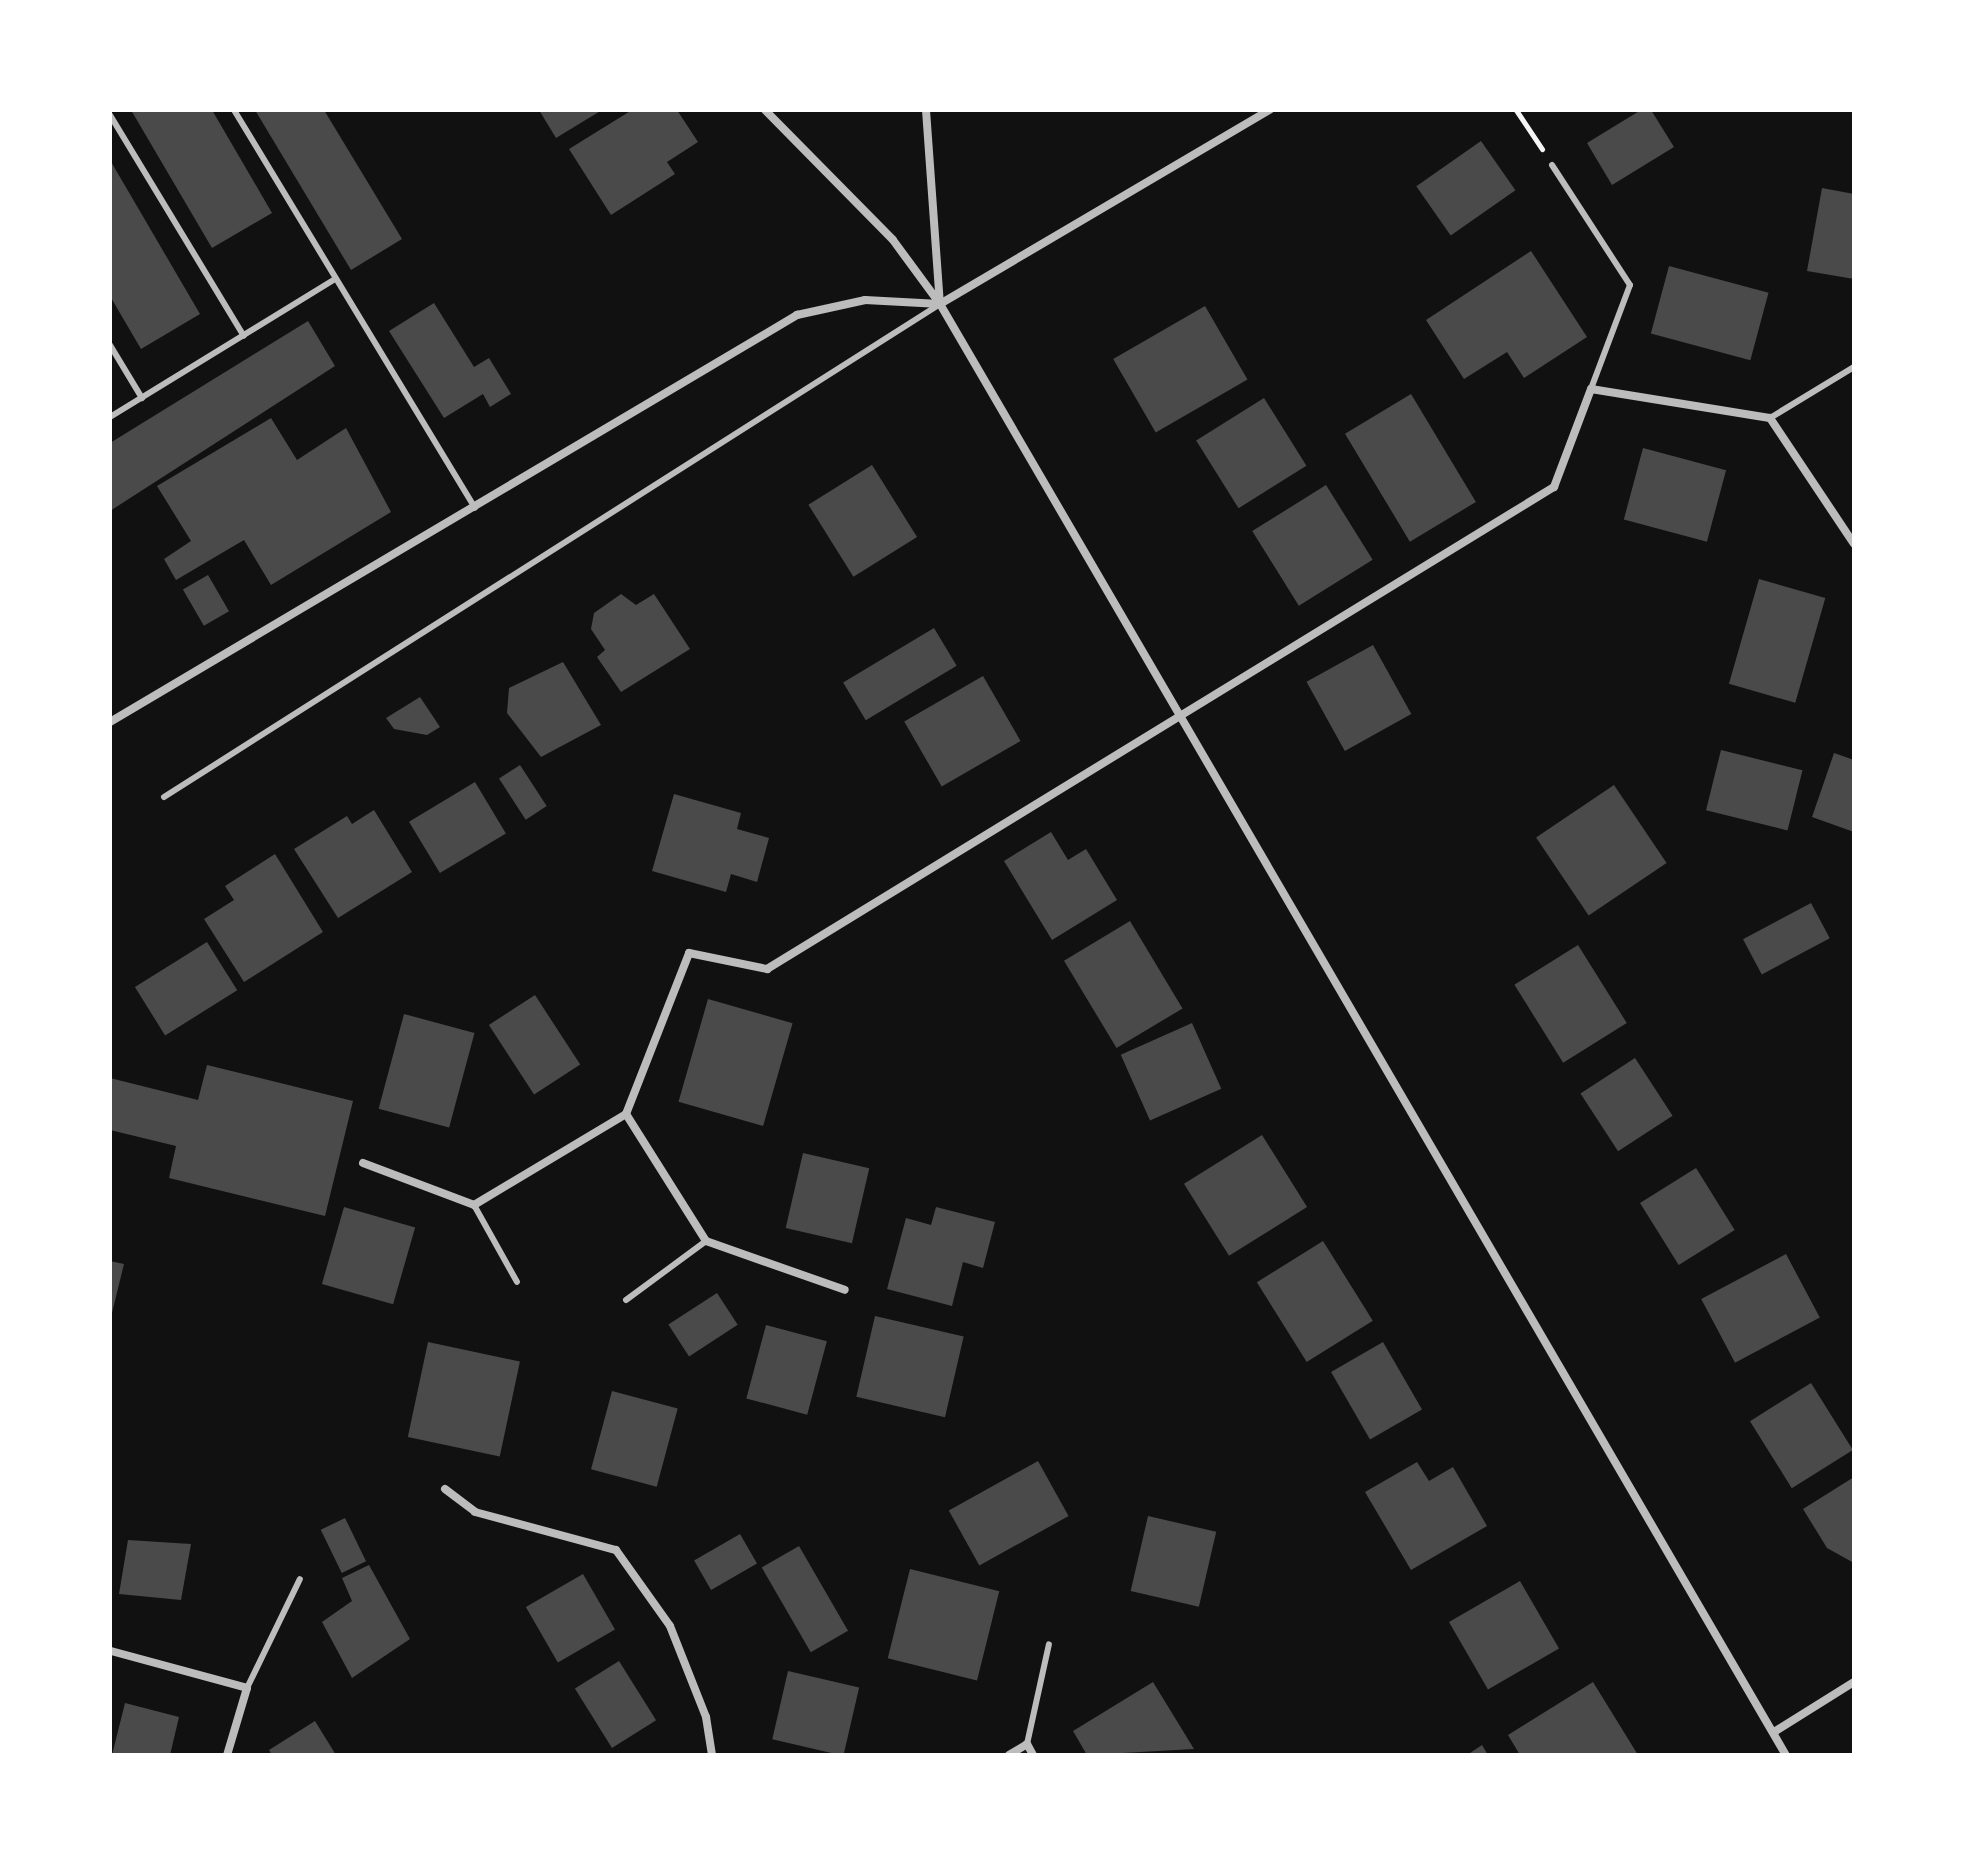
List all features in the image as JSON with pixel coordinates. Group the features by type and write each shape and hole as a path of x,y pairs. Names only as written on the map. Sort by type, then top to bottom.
{"street":[{"path":"765,110 893,240 940,304 1184,716 1786,1755"},
{"path":"926,110 940,304"},
{"path":"110,722 797,315 865,300 940,304 1270,110"},
{"path":"363,1163 474,1205 626,1114 689,953 767,969 1554,487 1591,389 1770,418 1854,544"},
{"path":"626,1114 706,1241 845,1290"},
{"path":"445,1489 475,1512 616,1550 670,1626 706,1717 712,1755"},
{"path":"111,1651 247,1688 227,1755"},
{"path":"1774,1732 1854,1682"},
{"path":"1009,1755 1027,1744 1033,1755"}],"lane":[{"path":"234,110 475,508"},
{"path":"110,115 244,336"},
{"path":"1552,165 1630,285 1591,389"},
{"path":"110,417 335,279"},
{"path":"164,797 940,304"},
{"path":"110,345 142,398"},
{"path":"1770,418 1854,367"},
{"path":"474,1205 517,1282"},
{"path":"626,1300 706,1241"},
{"path":"247,1688 300,1579"},
{"path":"1027,1744 1049,1644"}],"path":[{"path":"1516,110 1552,165"}],"building":[{"path":"131,110 212,110 272,213 212,248"},
{"path":"255,110 324,110 402,239 351,270"},
{"path":"539,110 602,110 556,138"},
{"path":"632,110 677,110 698,142 667,162 675,174 611,215 569,149"},
{"path":"1641,110 1651,110 1674,147 1612,185 1587,143"},
{"path":"1481,141 1515,190 1451,235 1416,186"},
{"path":"110,160 200,314 141,349 110,296"},
{"path":"1822,188 1854,194 1854,279 1807,271"},
{"path":"1531,251 1587,337 1524,378 1507,352 1464,379 1426,320"},
{"path":"1669,266 1768,293 1750,360 1651,334"},
{"path":"434,303 474,367 489,358 511,394 490,407 483,394 444,418 389,331"},
{"path":"1205,306 1248,380 1156,433 1113,359"},
{"path":"308,321 335,366 110,511 110,443"},
{"path":"1411,394 1476,502 1410,542 1345,434"},
{"path":"1264,398 1306,466 1239,508 1196,440"},
{"path":"271,418 297,460 346,428 391,512 271,585 244,540 176,580 164,559 191,541 157,486"},
{"path":"1643,448 1726,470 1707,542 1624,519"},
{"path":"872,465 917,537 853,577 808,505"},
{"path":"1326,485 1373,560 1299,606 1252,531"},
{"path":"208,575 229,611 204,626 183,590"},
{"path":"1759,579 1825,598 1795,703 1729,684"},
{"path":"621,594 636,605 654,594 690,649 621,692 597,657 605,650 591,629 594,613"},
{"path":"934,628 957,666 866,720 843,683"},
{"path":"1373,645 1411,714 1345,751 1307,682"},
{"path":"563,662 601,725 541,757 507,713 509,688"},
{"path":"983,676 1021,741 942,786 904,722"},
{"path":"420,697 440,727 427,735 394,729 386,718"},
{"path":"1721,750 1803,770 1788,830 1706,810"},
{"path":"1834,753 1854,760 1854,832 1812,817"},
{"path":"520,765 547,806 526,820 499,779"},
{"path":"475,782 506,833 440,873 409,822"},
{"path":"1614,785 1667,863 1589,915 1536,838"},
{"path":"674,794 741,813 737,829 769,838 757,882 731,874 726,892 652,871"},
{"path":"374,810 412,872 338,918 294,849 347,816 352,824"},
{"path":"1051,832 1068,860 1086,849 1117,900 1052,940 1004,861"},
{"path":"275,854 323,932 244,982 204,919 234,900 225,886"},
{"path":"1811,903 1830,938 1762,974 1743,939"},
{"path":"1130,921 1183,1008 1117,1048 1064,961"},
{"path":"207,942 237,990 165,1035 135,987"},
{"path":"1578,945 1627,1023 1563,1063 1514,985"},
{"path":"535,995 580,1065 534,1095 489,1025"},
{"path":"708,999 793,1023 763,1126 679,1102"},
{"path":"404,1014 475,1033 449,1128 379,1109"},
{"path":"1192,1023 1221,1089 1150,1121 1121,1055"},
{"path":"1635,1058 1673,1116 1618,1151 1580,1093"},
{"path":"207,1065 353,1101 325,1216 169,1178 176,1146 110,1130 110,1078 198,1100"},
{"path":"1262,1135 1307,1207 1229,1256 1184,1184"},
{"path":"803,1153 869,1168 852,1243 786,1228"},
{"path":"1696,1168 1735,1230 1679,1265 1640,1203"},
{"path":"344,1207 415,1227 393,1304 322,1284"},
{"path":"936,1207 995,1222 983,1268 963,1262 952,1306 887,1289 906,1218 931,1225"},
{"path":"1323,1241 1373,1321 1307,1362 1257,1282"},
{"path":"1786,1254 1820,1318 1735,1363 1701,1299"},
{"path":"110,1261 124,1264 111,1317 110,1317"},
{"path":"717,1293 738,1325 689,1356 668,1325"},
{"path":"875,1316 964,1336 945,1417 856,1397"},
{"path":"766,1325 827,1341 807,1415 746,1398"},
{"path":"428,1342 520,1362 500,1456 408,1437"},
{"path":"1383,1342 1422,1410 1370,1440 1331,1372"},
{"path":"1811,1383 1853,1450 1792,1488 1750,1421"},
{"path":"612,1391 678,1409 657,1487 591,1469"},
{"path":"1038,1461 1069,1516 979,1566 949,1510"},
{"path":"1417,1462 1429,1481 1453,1467 1487,1526 1411,1570 1365,1492"},
{"path":"1854,1477 1854,1563 1827,1548 1803,1509"},
{"path":"1148,1516 1216,1532 1199,1607 1131,1591"},
{"path":"345,1518 366,1561 342,1573 321,1530"},
{"path":"740,1534 757,1563 711,1590 694,1560"},
{"path":"128,1540 191,1544 181,1600 119,1594"},
{"path":"799,1546 848,1631 811,1652 762,1568"},
{"path":"369,1565 410,1639 352,1678 322,1622 352,1601 342,1578"},
{"path":"910,1569 999,1591 977,1681 888,1658"},
{"path":"583,1574 615,1629 558,1662 526,1607"},
{"path":"1520,1581 1559,1649 1488,1690 1449,1622"},
{"path":"619,1661 656,1720 612,1748 575,1689"},
{"path":"788,1671 859,1687 844,1755 772,1739"},
{"path":"1153,1682 1194,1749 1087,1755 1073,1731"},
{"path":"1593,1682 1638,1755 1520,1755 1508,1735"},
{"path":"125,1703 179,1717 170,1755 112,1755"},
{"path":"315,1721 336,1755 272,1755 269,1750"},
{"path":"1482,1745 1488,1755 1467,1755"}]}
